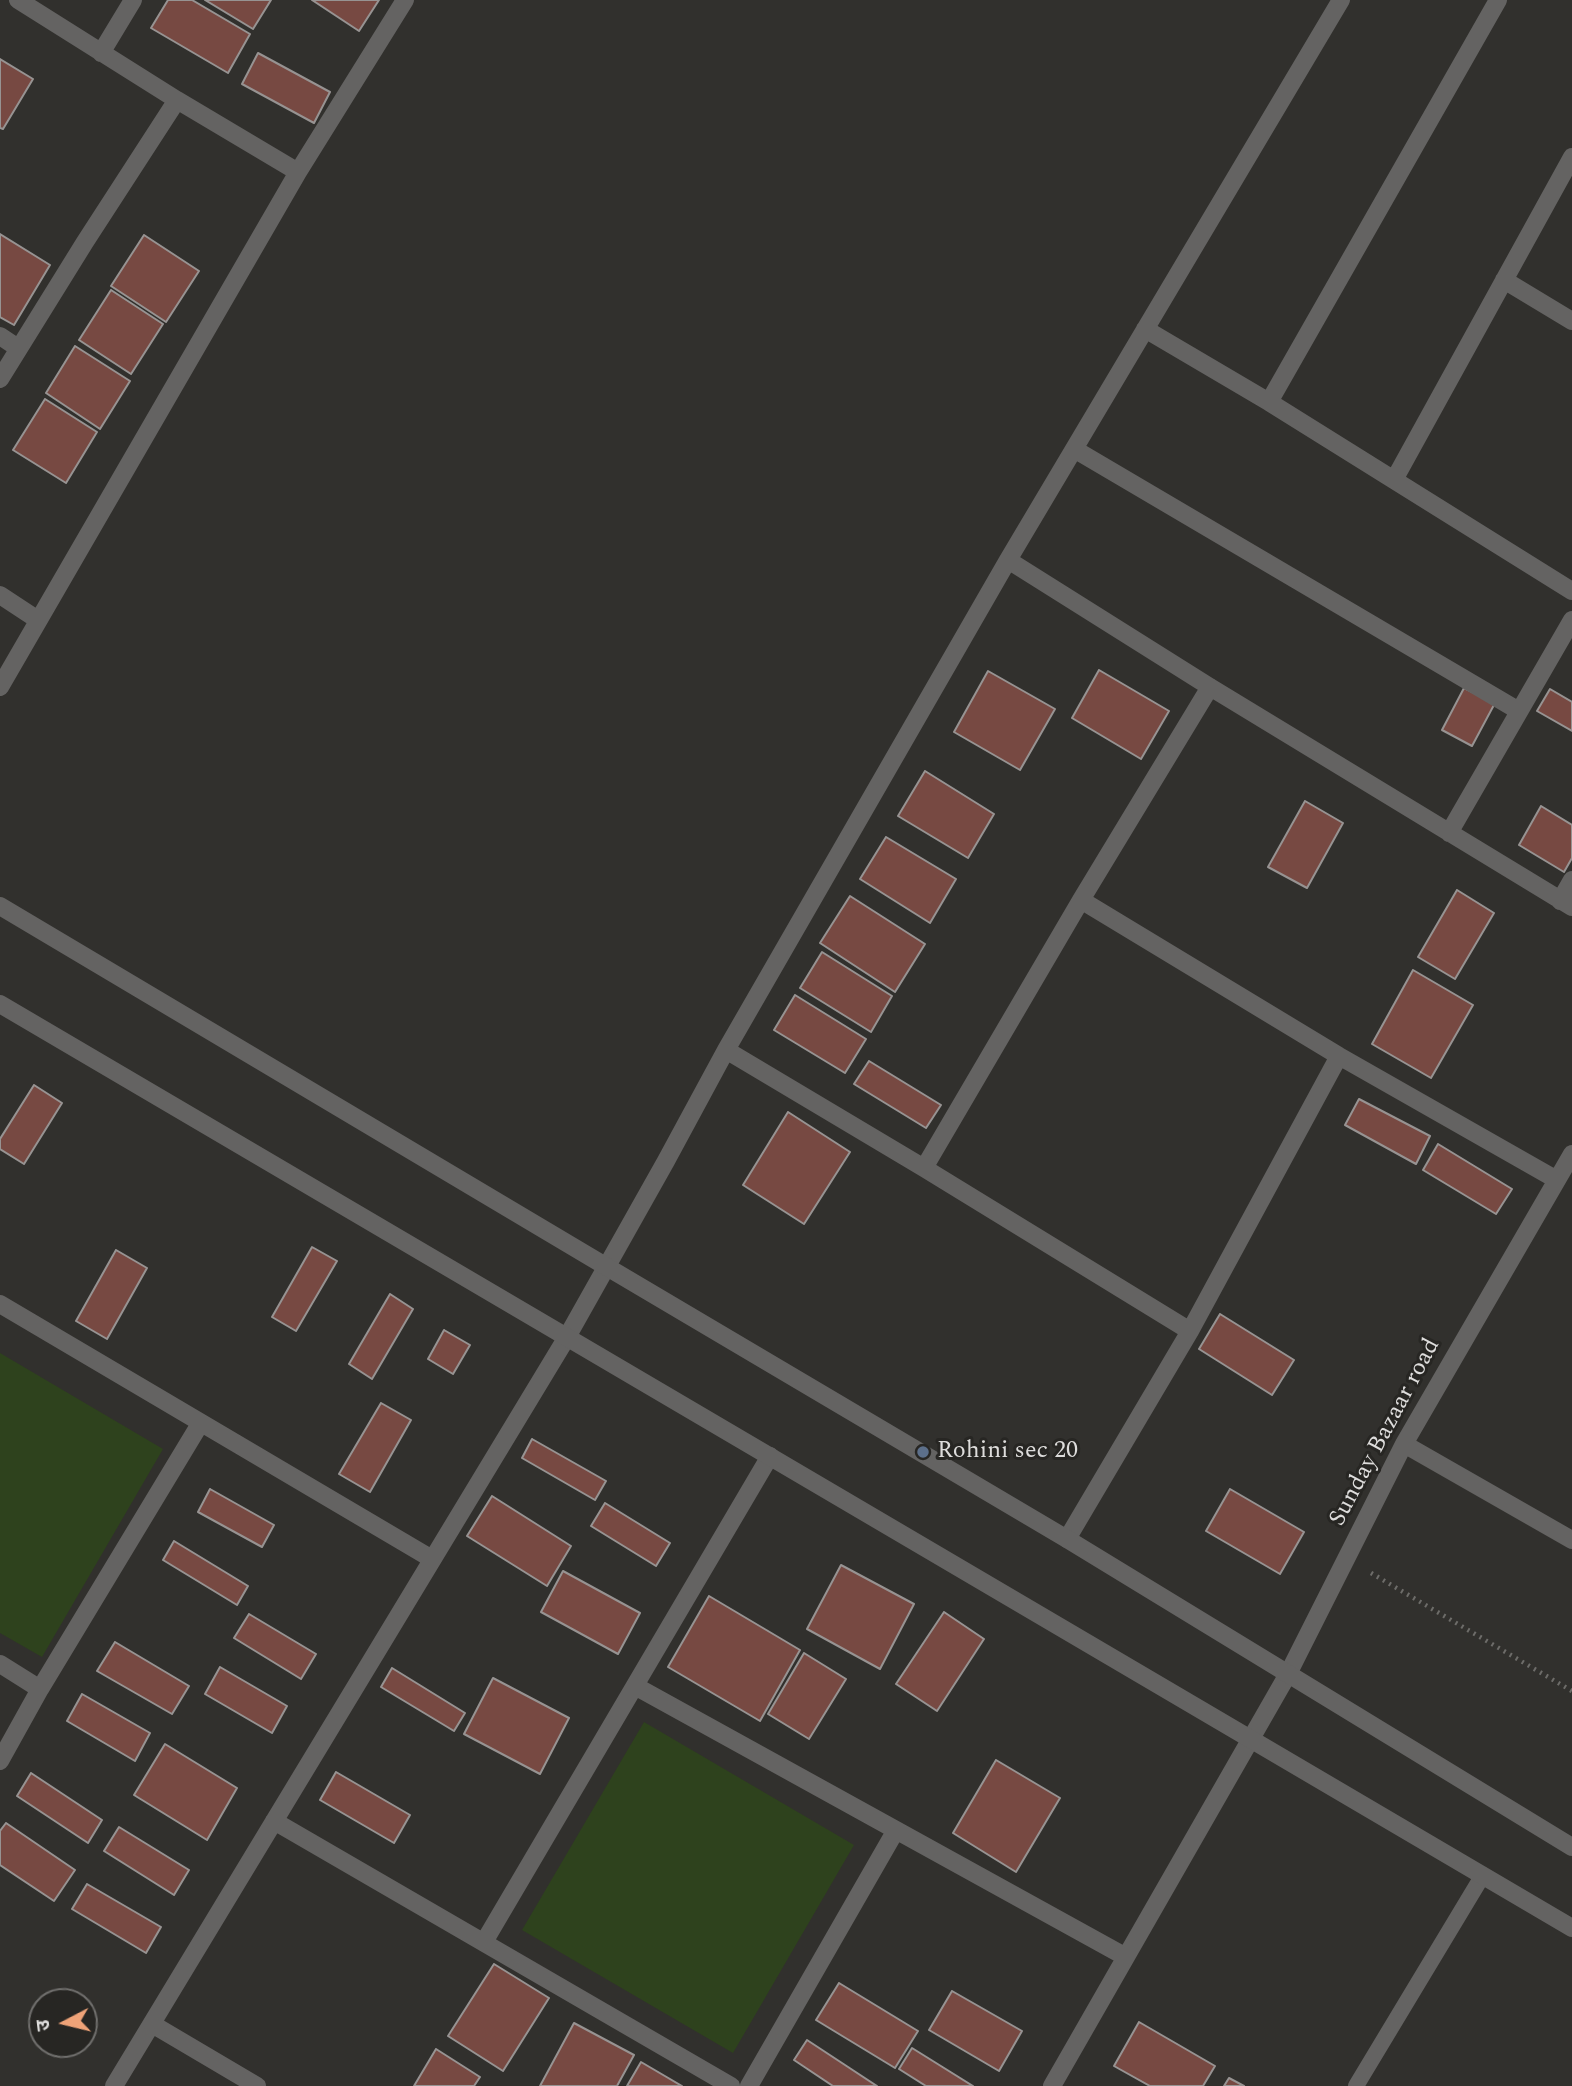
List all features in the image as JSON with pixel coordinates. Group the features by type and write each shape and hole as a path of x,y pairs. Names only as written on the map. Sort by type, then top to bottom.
{"street":[{"path":"18,0 298,172"},
{"path":"101,53 133,0"},
{"path":"0,687 298,172 405,0"},
{"path":"114,2086 567,1337 726,1050 1008,560 1341,0"},
{"path":"1269,402 1498,0"},
{"path":"0,379 177,100"},
{"path":"1394,480 1572,157"},
{"path":"1504,280 1572,321"},
{"path":"1145,329 1269,402 1572,592"},
{"path":"0,336 18,348"},
{"path":"1074,449 1519,711"},
{"path":"1008,560 1210,687 1566,904 1572,880"},
{"path":"0,595 38,620"},
{"path":"1449,833 1572,620"},
{"path":"925,1168 1081,900 1210,687"},
{"path":"1081,900 1339,1056 1557,1180"},
{"path":"0,906 1067,1539 1572,1847"},
{"path":"0,1004 1572,1928"},
{"path":"726,1050 925,1168 1190,1331"},
{"path":"1067,1539 1190,1331 1339,1056"},
{"name":"Sunday Bazaar road","path":"1052,2086 1289,1674 1404,1444 1572,1154"},
{"path":"0,1304 432,1559"},
{"path":"0,1761 40,1689 200,1424"},
{"path":"1404,1444 1572,1540"},
{"path":"484,1942 770,1456"},
{"path":"0,1664 40,1689"},
{"path":"635,1686 1126,1957"},
{"path":"274,1821 731,2086"},
{"path":"749,2086 896,1830"},
{"path":"152,2024 257,2086"}],"lane":[{"path":"1356,2086 1483,1875"}],"path":[{"path":"1347,1559 1572,1691"}],"green space":[{"path":"0,1353 163,1449 42,1657 0,1633"},
{"path":"644,1722 854,1845 733,2053 522,1930"}],"building":[{"path":"168,0 192,0 250,34 228,73 151,28"},
{"path":"205,0 271,0 253,29"},
{"path":"312,0 379,0 359,31"},
{"path":"258,53 330,92 314,123 242,84"},
{"path":"0,59 33,79 3,129 0,128"},
{"path":"0,234 50,265 14,325 0,317"},
{"path":"144,235 199,271 166,322 111,286"},
{"path":"111,290 163,324 131,374 79,340"},
{"path":"75,346 130,381 100,429 46,393"},
{"path":"45,399 97,432 66,483 13,450"},
{"path":"1099,670 1169,711 1141,759 1072,718"},
{"path":"988,671 1055,709 1020,770 954,732"},
{"path":"1464,688 1495,703 1472,746 1442,730"},
{"path":"1550,689 1572,702 1572,731 1537,711"},
{"path":"925,771 994,814 968,858 898,816"},
{"path":"1305,801 1343,823 1307,888 1268,867"},
{"path":"1541,806 1572,825 1572,858 1564,872 1519,845"},
{"path":"886,837 956,879 930,923 860,879"},
{"path":"1457,890 1494,913 1455,979 1418,957"},
{"path":"850,896 925,944 895,992 820,943"},
{"path":"822,952 892,996 871,1032 800,988"},
{"path":"1413,970 1473,1005 1431,1078 1372,1044"},
{"path":"795,995 866,1039 845,1073 774,1030"},
{"path":"869,1061 941,1105 926,1128 854,1084"},
{"path":"34,1085 62,1103 24,1164 0,1149 0,1139"},
{"path":"1359,1099 1430,1136 1416,1164 1345,1125"},
{"path":"788,1112 850,1152 804,1224 743,1185"},
{"path":"1438,1144 1512,1189 1496,1214 1423,1170"},
{"path":"312,1247 337,1261 296,1331 272,1317"},
{"path":"116,1250 147,1268 107,1339 76,1321"},
{"path":"390,1294 413,1309 372,1379 349,1364"},
{"path":"1220,1314 1294,1360 1272,1395 1199,1349"},
{"path":"444,1330 470,1345 453,1374 428,1359"},
{"path":"381,1403 411,1420 370,1492 339,1474"},
{"path":"532,1439 606,1481 595,1500 522,1458"},
{"path":"210,1489 274,1525 262,1547 198,1512"},
{"path":"1230,1489 1304,1532 1280,1574 1206,1531"},
{"path":"492,1496 571,1546 547,1586 467,1536"},
{"path":"605,1503 670,1543 656,1566 591,1526"},
{"path":"174,1541 248,1586 237,1605 163,1560"},
{"path":"841,1565 914,1604 880,1669 807,1629"},
{"path":"563,1571 640,1613 618,1654 541,1612"},
{"path":"709,1596 800,1650 760,1721 668,1667"},
{"path":"944,1612 984,1639 937,1711 896,1684"},
{"path":"249,1614 316,1654 301,1679 234,1638"},
{"path":"115,1642 189,1686 172,1714 97,1671"},
{"path":"804,1653 846,1679 809,1739 768,1714"},
{"path":"220,1667 287,1706 272,1733 205,1694"},
{"path":"392,1668 465,1713 454,1731 381,1687"},
{"path":"493,1678 569,1718 540,1774 464,1734"},
{"path":"82,1694 150,1733 135,1761 67,1721"},
{"path":"165,1744 237,1788 207,1840 134,1795"},
{"path":"996,1760 1060,1798 1016,1872 953,1833"},
{"path":"336,1772 410,1815 394,1843 320,1800"},
{"path":"31,1773 102,1820 88,1843 17,1796"},
{"path":"6,1823 75,1870 54,1901 0,1865 0,1831"},
{"path":"119,1827 189,1870 174,1895 104,1851"},
{"path":"87,1884 161,1927 146,1953 72,1909"},
{"path":"494,1964 549,1998 503,2071 448,2036"},
{"path":"839,1983 918,2031 895,2068 816,2020"},
{"path":"952,1991 1022,2031 999,2071 929,2030"},
{"path":"1139,2022 1215,2066 1203,2086 1150,2086 1114,2066"},
{"path":"574,2023 634,2055 617,2086 540,2086"},
{"path":"807,2040 877,2086 833,2086 794,2060"},
{"path":"912,2048 973,2086 926,2086 899,2069"},
{"path":"436,2049 480,2077 474,2086 414,2086"},
{"path":"641,2062 682,2086 627,2086"},
{"path":"1229,2078 1244,2086 1224,2086"}],"place":[{"name":"Rohini sec 20","path":"923,1452"}]}
